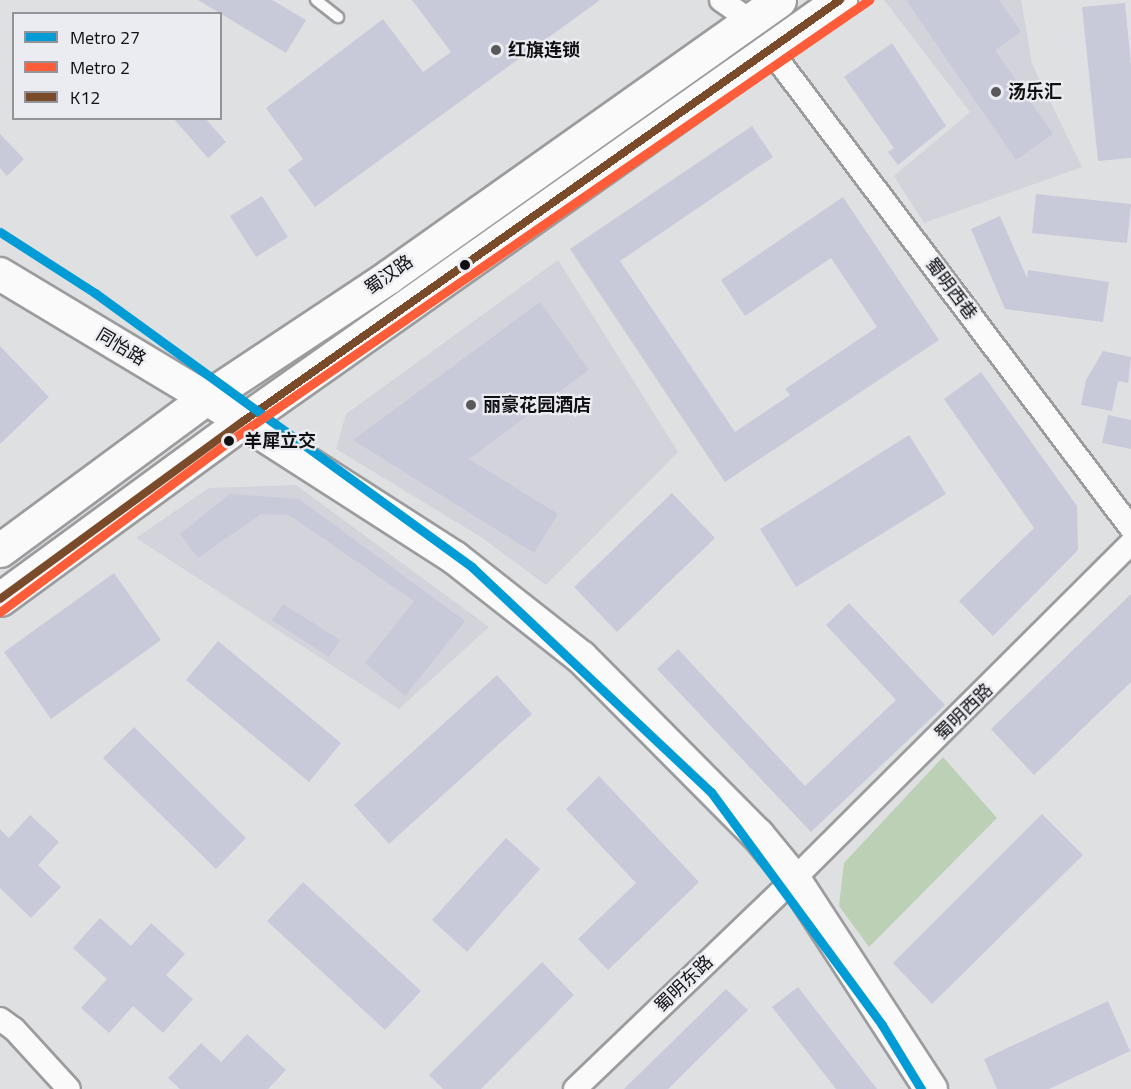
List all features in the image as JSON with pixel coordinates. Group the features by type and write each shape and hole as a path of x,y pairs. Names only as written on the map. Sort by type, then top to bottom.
{"main road":[{"name":"蜀汉路","path":"0,550 206,398 388,277 779,0"},
{"name":"蜀汉路","path":"0,599 242,422 771,51 840,0"}],"street":[{"path":"721,0 751,21"},
{"name":"蜀明西巷","path":"771,51 1131,528"},
{"name":"同怡路","path":"0,274 206,398 455,558 581,657 758,835 794,879 931,1089"},
{"name":"蜀明西路","path":"794,879 1131,543"},
{"name":"蜀明东路","path":"575,1089 794,879"},
{"path":"0,1019 15,1029 69,1089"}],"lane":[{"path":"315,0 338,17"}],"shaded area":[{"path":"884,0 1021,0 1032,64 1082,167 924,223 894,176 970,112"},
{"path":"558,260 678,452 546,585 481,537 336,449 346,414"},
{"path":"296,485 489,627 399,709 136,538 209,488"}],"green space":[{"path":"943,757 997,818 869,947 839,906 844,863"}],"building":[{"path":"198,0 272,0 306,20 286,53 222,14 222,12 218,12"},
{"path":"412,0 600,0 315,207 288,170 303,159 266,108 383,19 423,72 451,52"},
{"name":"汤乐汇","path":"906,0 999,0 1021,32 995,50 1053,134 1016,160"},
{"path":"1125,3 1131,65 1131,158 1098,161 1082,7"},
{"path":"892,43 946,126 898,165 888,152 894,148 844,77"},
{"path":"175,120 207,120 226,142 208,158"},
{"path":"752,126 773,157 620,261 735,432 790,395 785,389 877,327 831,258 745,316 721,280 843,197 939,340 725,482 570,249"},
{"path":"0,134 24,159 7,176 0,168"},
{"path":"1036,194 1131,204 1127,243 1032,233"},
{"path":"262,196 288,237 256,257 230,216"},
{"path":"1000,216 1027,278 1028,270 1109,282 1103,322 1005,309 971,229"},
{"name":"丽豪花园酒店","path":"540,302 589,370 469,459 558,514 534,553 353,440"},
{"path":"0,346 49,397 0,444"},
{"path":"1103,351 1131,357 1128,383 1118,381 1112,411 1081,405 1086,380"},
{"path":"981,372 1077,506 1078,550 993,636 959,601 1034,528 944,399"},
{"path":"1108,415 1131,420 1131,449 1102,443"},
{"path":"909,435 946,494 796,587 760,529"},
{"path":"672,493 715,538 617,632 574,587"},
{"path":"230,494 299,499 465,621 405,696 365,663 414,601 289,515 261,514 198,558 180,534"},
{"path":"114,573 161,640 51,719 4,652"},
{"path":"1131,594 1131,682 1034,775 991,729"},
{"path":"849,603 945,705 811,832 657,669 678,649 805,786 896,700 826,625"},
{"path":"283,604 340,640 329,657 272,620"},
{"path":"218,641 341,743 309,782 186,680"},
{"path":"497,675 532,714 389,844 354,805"},
{"path":"134,727 246,838 216,869 103,758"},
{"path":"599,776 699,882 608,970 578,939 636,883 566,809"},
{"path":"1042,814 1083,855 932,1004 893,963"},
{"path":"30,815 59,842 38,865 61,887 31,918 0,888 0,829 9,838"},
{"path":"506,838 540,869 467,952 432,920"},
{"path":"303,882 421,991 385,1030 267,921"},
{"path":"100,918 131,946 151,923 185,954 166,975 193,999 163,1033 133,1006 109,1033 81,1008 107,979 73,948"},
{"path":"542,962 574,995 481,1089 443,1089 429,1075"},
{"path":"798,987 877,1089 836,1089 772,1007"},
{"path":"726,989 748,1010 668,1089 624,1089"},
{"path":"1108,1001 1130,1051 1049,1089 997,1089 984,1059"},
{"path":"247,1034 286,1070 268,1089 180,1089 168,1078 201,1043 221,1062"}],"metro line":[{"name":"2","path":"0,612 228,442 869,0"},
{"name":"27","path":"0,232 95,293 472,567 711,792 882,1025 921,1089"}],"transit line":[{"name":"K12","path":"0,599 242,422 840,0"}],"place":[{"name":"红旗连锁","path":"496,50"},
{"name":"汤乐汇","path":"996,92"},
{"name":"丽豪花园酒店","path":"471,405"},
{"name":"羊犀立交","path":"229,441"}]}
